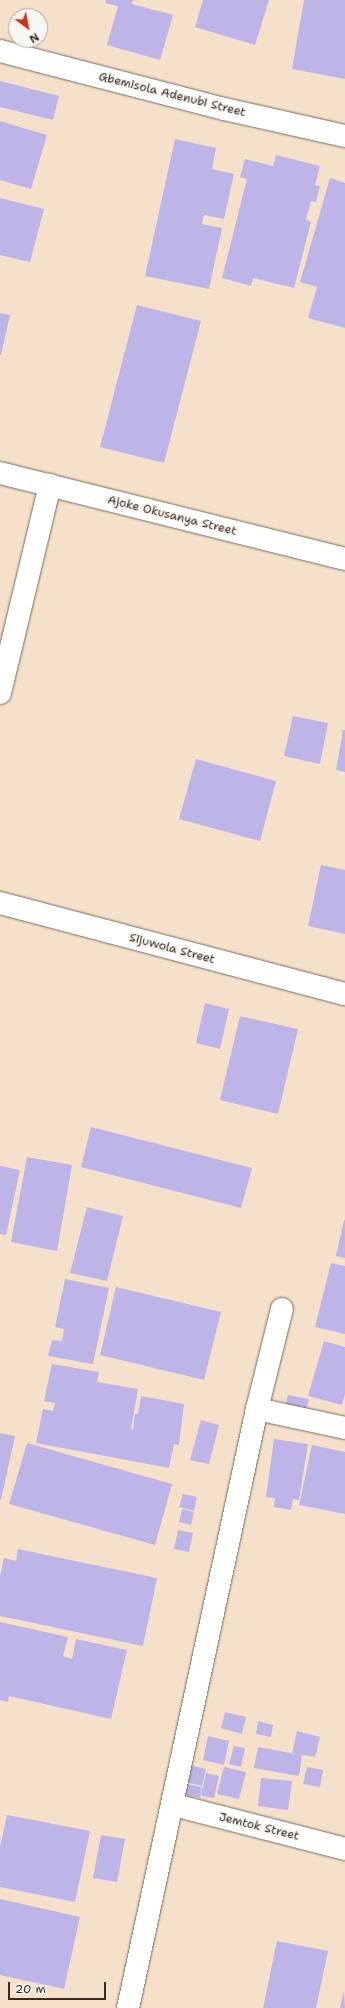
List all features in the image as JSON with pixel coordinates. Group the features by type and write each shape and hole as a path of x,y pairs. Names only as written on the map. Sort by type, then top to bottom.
{"street":[{"name":"Gbemisola Adenubi Street","path":"0,51 224,109 345,136"},
{"name":"Ajoke Okusanya Street","path":"0,473 345,559"},
{"path":"0,694 50,485"},
{"name":"Sijuwola Street","path":"0,903 345,994"},
{"path":"128,2008 174,1806 257,1409 282,1309"},
{"path":"257,1409 345,1428"},
{"name":"Jemtok Street","path":"174,1806 345,1849"}],"building":[{"path":"106,0 133,0 132,4 173,15 160,60 107,45 118,6 105,3"},
{"path":"203,0 269,0 255,45 195,27"},
{"path":"304,0 345,0 345,79 292,69"},
{"path":"0,81 59,96 53,120 0,107"},
{"path":"0,121 47,135 31,189 0,180"},
{"path":"175,139 216,148 212,169 234,174 224,219 204,215 202,224 222,228 209,289 145,276"},
{"path":"276,155 320,166 315,185 320,186 316,202 311,201 306,220 311,222 294,288 253,278 251,286 222,278 247,179 240,177 245,159 273,166"},
{"path":"330,178 345,183 345,328 308,318 317,287 300,282"},
{"path":"0,198 44,209 30,262 0,255"},
{"path":"137,305 201,321 164,463 100,447"},
{"path":"0,313 10,315 1,355 0,355"},
{"path":"293,716 328,723 320,764 284,756"},
{"path":"343,730 345,730 345,772 336,770"},
{"path":"196,759 276,781 260,841 179,819"},
{"path":"321,865 345,870 345,934 308,926"},
{"path":"205,1003 229,1009 220,1049 196,1043"},
{"path":"240,1016 298,1029 278,1114 220,1100"},
{"path":"91,1127 252,1168 241,1208 81,1167"},
{"path":"27,1157 72,1165 57,1251 11,1242"},
{"path":"0,1166 20,1170 6,1235 0,1234"},
{"path":"87,1207 123,1216 107,1281 70,1273"},
{"path":"345,1220 345,1258 336,1256"},
{"path":"331,1263 345,1266 345,1334 315,1327"},
{"path":"65,1279 109,1288 93,1364 48,1356 52,1340 62,1341 64,1329 55,1327"},
{"path":"116,1287 221,1312 204,1380 100,1355"},
{"path":"324,1341 345,1347 345,1394 342,1405 308,1396"},
{"path":"52,1364 99,1372 97,1382 138,1389 131,1429 133,1430 135,1414 138,1414 141,1396 184,1404 179,1445 174,1444 169,1468 36,1443 43,1409 53,1411 55,1403 44,1401"},
{"path":"288,1395 309,1399 306,1411 285,1407"},
{"path":"201,1420 219,1425 209,1464 190,1460"},
{"path":"0,1433 15,1436 1,1500 0,1499"},
{"path":"274,1439 308,1444 299,1500 293,1499 291,1510 274,1507 275,1498 266,1497"},
{"path":"27,1443 172,1484 155,1545 9,1504"},
{"path":"312,1445 345,1452 345,1514 299,1505"},
{"path":"183,1494 197,1497 194,1511 179,1507"},
{"path":"182,1509 194,1512 191,1525 179,1522"},
{"path":"178,1530 193,1533 189,1552 174,1549"},
{"path":"18,1549 157,1578 143,1646 0,1616 0,1577 4,1558 16,1561"},
{"path":"0,1622 68,1637 63,1656 72,1659 76,1639 127,1650 111,1719 9,1696 8,1702 0,1700"},
{"path":"225,1712 246,1717 242,1734 221,1728"},
{"path":"258,1721 273,1725 271,1737 256,1734"},
{"path":"297,1731 320,1737 315,1757 292,1753"},
{"path":"208,1736 229,1741 224,1765 203,1760"},
{"path":"234,1746 245,1748 241,1767 229,1764"},
{"path":"258,1747 302,1755 299,1776 254,1768"},
{"path":"189,1765 206,1769 202,1786 185,1782"},
{"path":"224,1767 246,1772 239,1799 217,1794"},
{"path":"307,1767 323,1770 320,1787 303,1784"},
{"path":"206,1773 219,1776 214,1798 201,1796"},
{"path":"261,1778 292,1781 288,1810 258,1806"},
{"path":"186,1784 202,1787 200,1798 184,1795"},
{"path":"7,1815 90,1831 75,1902 0,1887 0,1847"},
{"path":"101,1835 125,1839 117,1882 93,1878"},
{"path":"0,1899 80,1917 64,1989 0,1975"},
{"path":"277,1941 328,1951 316,2008 263,2008"},
{"path":"344,1991 345,2008 340,2008"}]}
